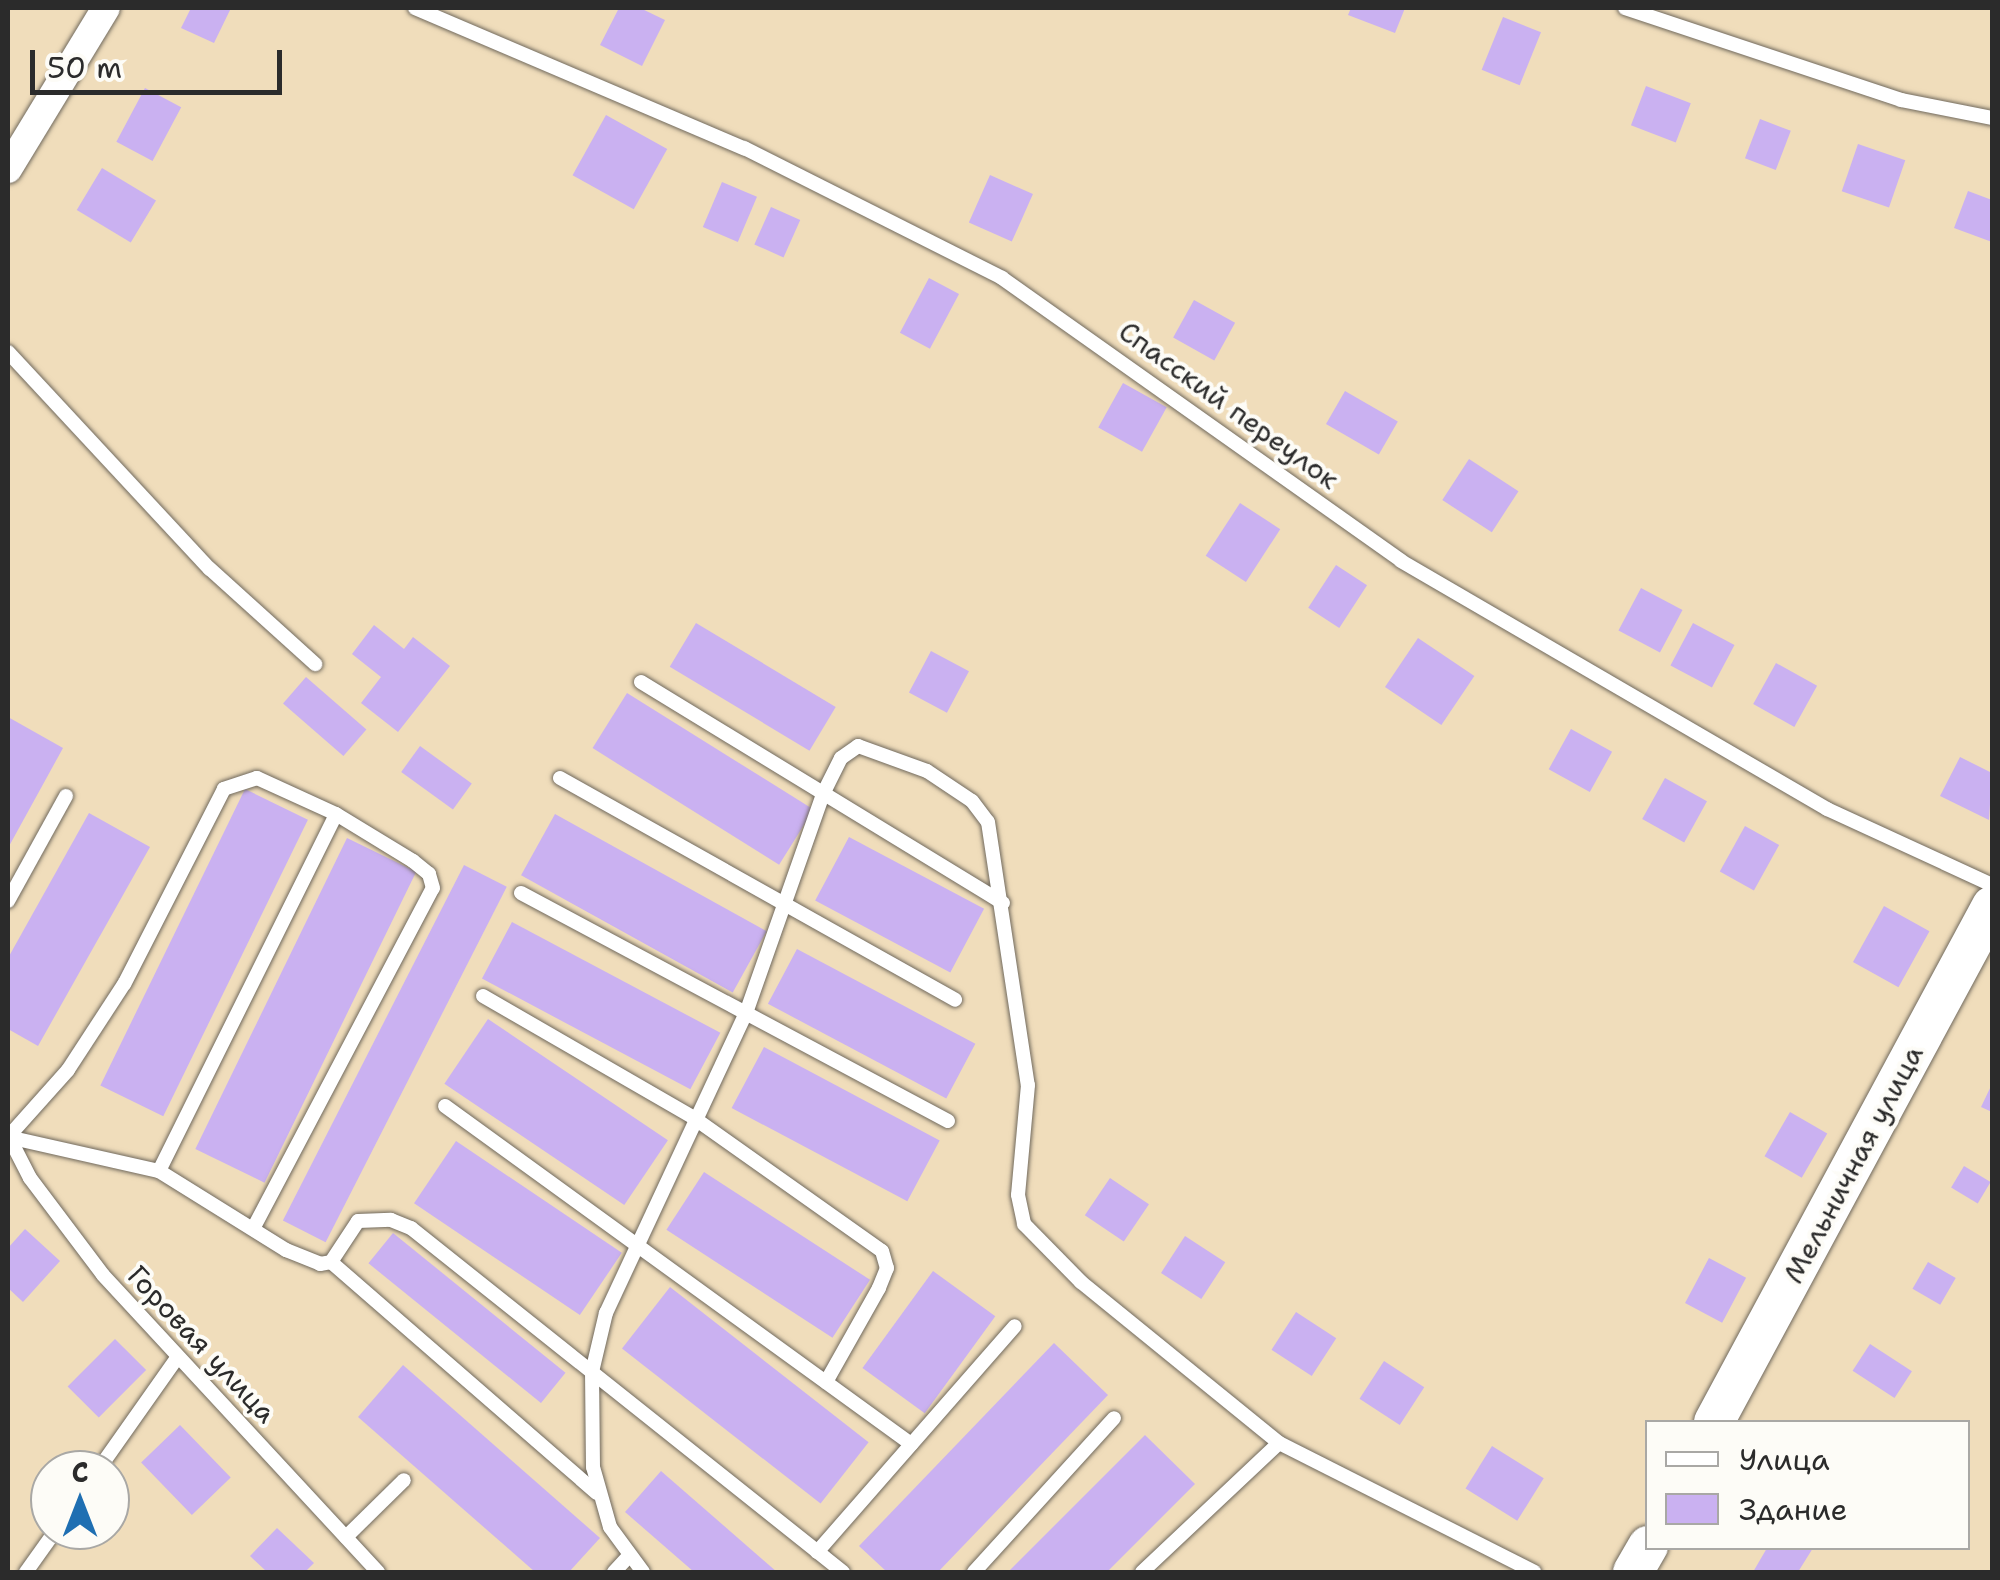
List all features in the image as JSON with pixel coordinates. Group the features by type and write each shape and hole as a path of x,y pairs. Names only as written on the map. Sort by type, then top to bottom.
{"main road":[{"name":"Мельничная улица","path":"1715,1420 1992,906"},
{"path":"1633,1572 1646,1550"}],"street":[{"path":"8,169 106,8"}],"lane":[{"name":"Спасский переулок","path":"415,8 744,148 1002,278 1401,561 1828,809 1992,885"},
{"path":"1624,8 1901,100 1992,118"},
{"path":"8,352 210,568 315,664"},
{"path":"642,682 1003,903"},
{"path":"643,1572 627,1558 598,1493 589,1423 592,1372 606,1313 640,1248 694,1118 746,1012 823,794 841,758 858,746 927,772 972,801 988,822 1028,1085 1018,1195 1024,1224 1082,1282 1279,1442 1534,1572"},
{"path":"254,1227 433,888 429,874 413,861 336,814 257,778 224,790 124,984 68,1070 8,1136 159,1171 286,1250 331,1262 598,1493"},
{"path":"560,778 956,1000"},
{"path":"8,900 66,796"},
{"path":"159,1171 336,814"},
{"path":"521,893 948,1121"},
{"path":"483,996 694,1118 882,1252 887,1268 826,1382"},
{"path":"445,1106 911,1444"},
{"name":"Горовая улица","path":"8,1136 30,1178 103,1274 378,1572"},
{"path":"331,1262 358,1221 392,1220 411,1228 842,1572"},
{"path":"817,1552 1014,1326"},
{"path":"112,1450 177,1358"},
{"path":"974,1572 1114,1418"},
{"path":"1142,1572 1279,1442"},
{"path":"346,1537 404,1480"},
{"path":"26,1572 42,1550"},
{"path":"614,1572 627,1558"}],"building":[{"path":"191,8 231,8 214,43 181,28"},
{"path":"619,8 640,8 665,20 642,66 600,45"},
{"path":"1351,8 1405,8 1395,33 1348,15"},
{"path":"1503,17 1541,32 1520,85 1482,70"},
{"path":"1646,86 1691,103 1676,142 1631,125"},
{"path":"145,88 181,107 153,161 116,142"},
{"path":"606,115 667,149 634,209 573,175"},
{"path":"1760,119 1791,131 1776,170 1745,158"},
{"path":"1858,144 1905,160 1889,208 1842,191"},
{"path":"102,168 156,200 131,242 77,210"},
{"path":"990,175 1033,194 1012,242 969,223"},
{"path":"722,182 757,197 738,242 703,227"},
{"path":"1968,191 1992,200 1992,242 1954,228"},
{"path":"771,207 800,220 784,257 754,244"},
{"path":"929,278 959,294 930,349 900,333"},
{"path":"1194,300 1235,323 1214,360 1173,338"},
{"path":"1123,383 1167,407 1142,452 1098,428"},
{"path":"1345,391 1398,422 1379,454 1326,424"},
{"path":"1469,459 1518,491 1492,532 1442,500"},
{"path":"1240,503 1280,529 1246,582 1206,556"},
{"path":"1336,565 1367,585 1339,628 1308,608"},
{"path":"1641,588 1682,610 1660,652 1618,630"},
{"path":"696,623 836,707 809,751 670,667"},
{"path":"1693,623 1734,645 1712,687 1670,665"},
{"path":"374,625 404,649 413,637 450,666 398,732 361,703 381,677 352,654"},
{"path":"1418,638 1474,676 1441,725 1385,687"},
{"path":"931,651 969,671 947,713 909,692"},
{"path":"1776,663 1817,686 1794,727 1753,704"},
{"path":"306,677 366,729 343,756 283,703"},
{"path":"627,693 814,810 779,865 593,748"},
{"path":"8,717 63,748 8,848"},
{"path":"1571,729 1612,752 1590,792 1549,769"},
{"path":"420,746 472,784 453,810 401,772"},
{"path":"1960,757 1992,773 1989,820 1940,796"},
{"path":"1665,778 1707,801 1684,842 1642,819"},
{"path":"245,789 308,820 163,1116 100,1086"},
{"path":"89,813 150,847 38,1046 8,1029 8,958"},
{"path":"555,814 767,931 733,993 521,875"},
{"path":"1745,826 1779,845 1754,890 1720,871"},
{"path":"849,837 984,909 950,972 815,901"},
{"path":"347,838 416,872 265,1183 195,1149"},
{"path":"464,865 507,887 326,1242 283,1221"},
{"path":"1884,906 1929,931 1898,987 1853,962"},
{"path":"512,922 720,1033 690,1089 482,979"},
{"path":"797,949 975,1044 946,1099 768,1004"},
{"path":"488,1019 668,1140 624,1205 444,1084"},
{"path":"764,1047 940,1140 907,1201 732,1108"},
{"path":"1992,1084 1992,1112 1981,1107"},
{"path":"1790,1112 1827,1134 1802,1178 1764,1156"},
{"path":"456,1141 622,1253 580,1315 414,1203"},
{"path":"1964,1166 1991,1182 1978,1203 1951,1187"},
{"path":"704,1172 870,1280 832,1338 666,1230"},
{"path":"1110,1178 1149,1204 1124,1242 1085,1215"},
{"path":"25,1229 60,1261 23,1302 8,1288 8,1248"},
{"path":"393,1233 566,1373 541,1403 368,1263"},
{"path":"1185,1236 1225,1262 1201,1299 1161,1273"},
{"path":"1709,1258 1746,1278 1722,1323 1685,1303"},
{"path":"1928,1262 1956,1278 1940,1305 1912,1289"},
{"path":"933,1271 995,1316 925,1413 862,1368"},
{"path":"670,1287 869,1442 821,1504 622,1348"},
{"path":"1296,1312 1336,1338 1312,1376 1271,1350"},
{"path":"115,1339 146,1370 99,1417 68,1386"},
{"path":"1054,1343 1108,1395 938,1572 887,1572 859,1546"},
{"path":"1870,1344 1912,1371 1895,1398 1853,1371"},
{"path":"1384,1361 1424,1387 1400,1425 1359,1399"},
{"path":"403,1365 600,1538 569,1572 535,1572 358,1417"},
{"path":"180,1425 231,1478 192,1515 141,1463"},
{"path":"1145,1435 1195,1484 1107,1572 1008,1572"},
{"path":"1492,1446 1544,1478 1517,1521 1466,1488"},
{"path":"661,1471 777,1572 694,1572 625,1512"},
{"path":"277,1528 314,1563 305,1572 267,1572 250,1556"},
{"path":"1766,1550 1812,1550 1798,1572 1753,1572"}]}
